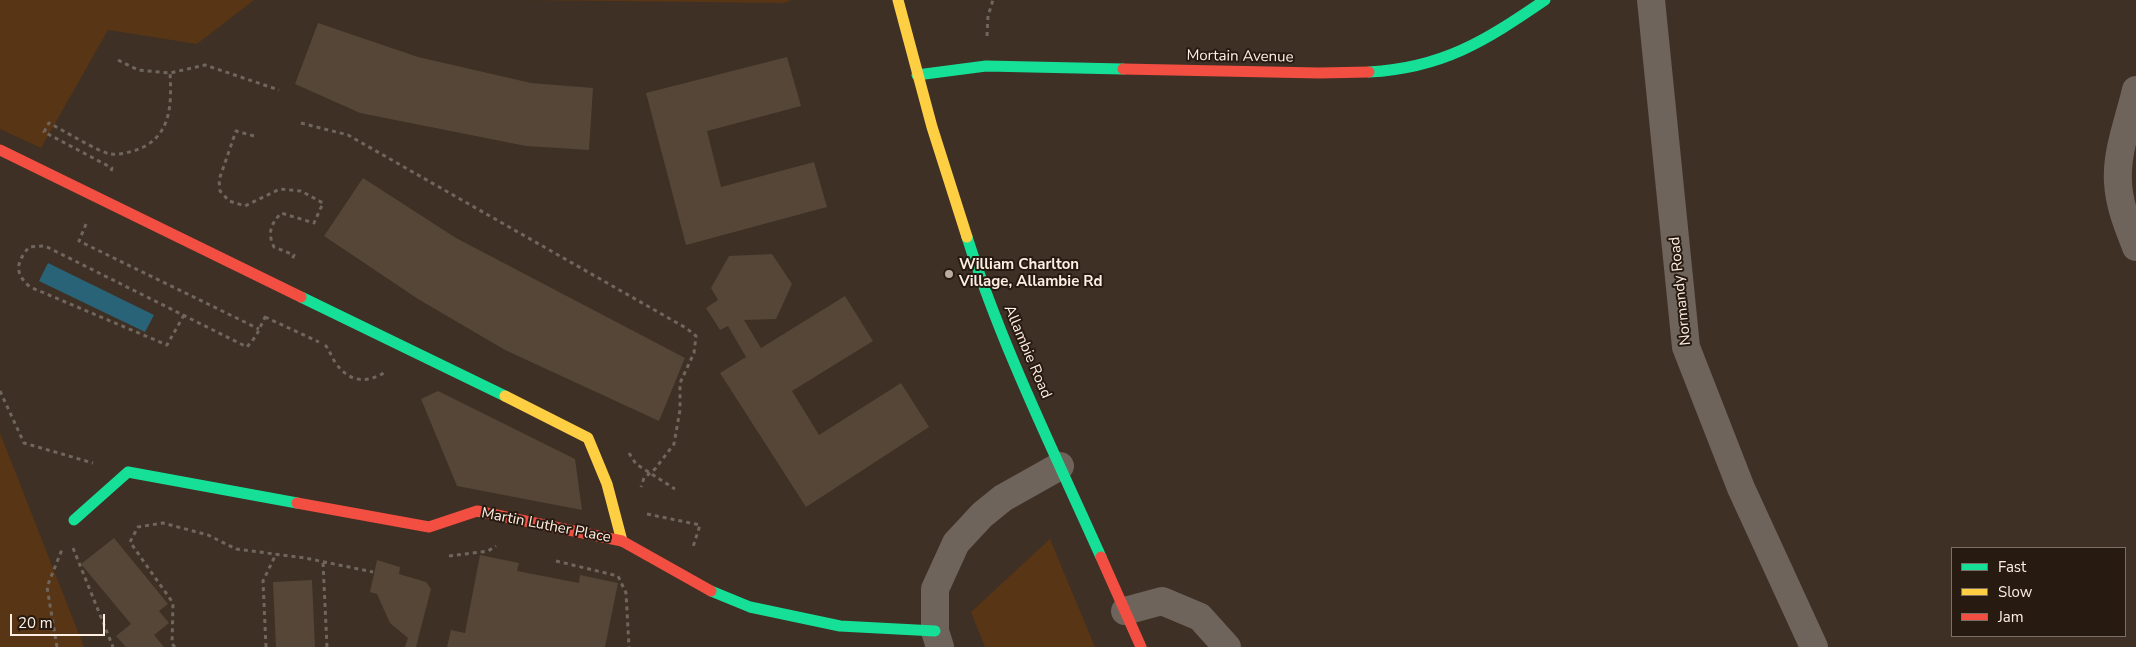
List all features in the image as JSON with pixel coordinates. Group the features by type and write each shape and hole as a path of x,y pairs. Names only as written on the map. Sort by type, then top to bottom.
{"street":[{"name":"Allambie Road","path":"898,0 917,75 979,276 1014,363 1141,647"},
{"name":"Mortain Avenue","path":"917,75 986,66 1319,73 1378,71 1416,67 1459,52 1499,32 1545,0"},
{"name":"Normandy Road","path":"1652,0 1686,347 1742,488 1814,647"},
{"path":"2136,90 2120,156 2118,182 2124,214 2136,246"},
{"path":"0,150 584,435 588,438 607,484 622,541"},
{"name":"Martin Luther Place","path":"128,472 429,527 477,511 622,541 714,593 750,607 840,626 937,639 935,589 956,543 982,515 1003,498 1060,466"},
{"path":"74,520 128,472"},
{"path":"1125,611 1162,601 1200,617 1226,647"}],"path":[{"path":"986,66 988,16 993,0"},
{"path":"118,60 138,70 170,73 205,65 279,90"},
{"path":"301,123 348,135 686,328 696,336 694,353 680,383 680,410 674,444 655,469 644,478 640,494"},
{"path":"167,345 184,315"},
{"path":"265,317 326,346 336,363 347,375 364,381 375,378 392,368"},
{"path":"0,391 24,443 128,472"},
{"path":"643,508 646,513 657,518 700,525 684,576"},
{"path":"57,647 47,587 74,520"},
{"path":"74,520 73,549 113,647"},
{"path":"174,647 172,644 174,604 130,542 138,527 163,523 208,535 236,549 305,558 373,572"},
{"path":"449,556 488,551 495,546 505,548"},
{"path":"266,647 263,581 276,554"},
{"path":"552,560 618,576 626,593 629,647"},
{"path":"323,563 328,647"}],"shaded area":[{"path":"0,0 254,0 197,44 108,30 41,148 0,129"},
{"path":"524,0 792,0 784,3"},
{"path":"0,433 84,647 0,647"},
{"path":"1050,539 1095,647 985,647 971,612"}],"water":[{"path":"48,263 154,315 145,332 39,281"}],"building":[{"path":"318,23 418,57 531,83 593,88 589,150 526,146 360,113 295,84"},
{"path":"787,57 801,106 707,131 721,187 814,162 827,207 686,245 646,93"},
{"path":"363,178 456,238 685,358 659,421 505,350 418,299 324,236"},
{"path":"772,254 792,284 776,319 744,320 761,348 845,296 873,341 792,391 819,435 901,383 929,427 806,507 720,373 746,357 728,326 720,330 706,308 718,300 711,288 729,256"},
{"path":"438,391 575,459 582,510 457,486 421,399"},
{"path":"114,538 168,604 159,611 169,623 154,635 164,647 126,647 116,636 131,624 81,564"},
{"path":"480,555 519,563 517,571 579,583 580,575 618,583 605,647 447,647 451,630 465,633"},
{"path":"377,560 400,567 399,574 426,582 431,589 416,647 405,647 408,638 390,623 377,594 370,592"},
{"path":"312,580 315,647 276,647 273,582"}],"traffic: fast":[{"path":"1369,72 1419,65 1462,50 1503,28 1545,0"},
{"path":"917,75 986,66 1123,69"},
{"path":"967,237 1012,359 1101,557"},
{"path":"301,297 505,396"},
{"path":"74,520 128,472 297,503"},
{"path":"711,591 750,607 840,626 935,631"}],"traffic: slow":[{"path":"898,0 932,127 967,237"},
{"path":"505,396 588,438 607,484 622,541"}],"traffic: jam":[{"path":"1123,69 1319,73 1369,72"},
{"path":"0,150 301,297"},
{"path":"297,503 429,527 477,511 622,541 711,591"},
{"path":"1101,557 1141,647"}],"place":[{"name":"William Charlton Village, Allambie Rd","path":"949,274"}]}
